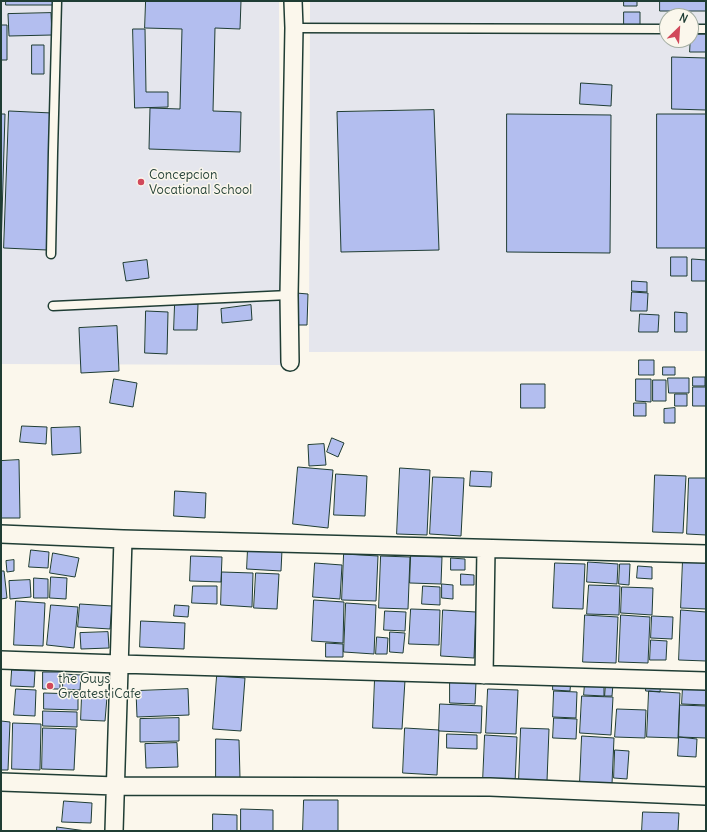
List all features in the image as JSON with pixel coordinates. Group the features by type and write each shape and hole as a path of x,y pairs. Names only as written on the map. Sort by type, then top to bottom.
{"street":[{"path":"290,362 289,295 294,28 293,1"},
{"path":"1,534 123,539 706,554"},
{"path":"114,831 123,539"},
{"path":"484,675 486,549"},
{"path":"1,660 706,681"},
{"path":"1,782 116,786 490,787 706,796"}],"lane":[{"path":"51,254 58,1"},
{"path":"294,28 659,29"},
{"path":"53,306 289,295"}],"shaded area":[{"name":"Concepcion Vocational School","path":"1,1 279,1 281,365 1,364"},
{"path":"310,1 706,1 706,351 309,352"}],"building":[{"path":"6,1 53,1 53,5 6,5"},
{"path":"146,1 241,1 240,29 215,28 213,111 241,112 240,152 149,149 150,108 180,109 182,29 145,28"},
{"path":"624,1 637,1 637,6 624,6"},
{"path":"660,1 706,1 706,11 699,11 699,8 660,8"},
{"path":"624,12 640,12 640,26 624,26"},
{"path":"51,13 52,35 9,36 8,14"},
{"path":"1,25 7,25 7,60 1,60"},
{"path":"133,29 145,29 146,92 168,92 168,107 135,108"},
{"path":"699,34 706,34 706,52 690,52 690,48 699,48"},
{"path":"32,45 44,45 44,74 32,74"},
{"path":"672,57 706,58 706,110 672,109"},
{"path":"581,83 612,85 611,106 580,104"},
{"path":"434,110 439,250 341,252 337,112"},
{"path":"9,111 52,113 47,250 4,248"},
{"path":"1,114 5,114 1,250"},
{"path":"507,114 611,115 610,253 507,252"},
{"path":"657,114 706,114 706,248 657,248"},
{"path":"671,257 687,257 687,276 671,276"},
{"path":"692,259 706,260 706,281 692,281"},
{"path":"147,260 149,278 126,281 123,263"},
{"path":"632,281 647,282 647,292 632,291"},
{"path":"632,292 648,293 647,311 631,311"},
{"path":"296,293 308,294 307,325 295,325"},
{"path":"175,304 198,304 197,330 174,330"},
{"path":"251,305 252,320 222,323 221,309"},
{"path":"146,311 168,312 167,354 145,353"},
{"path":"675,312 687,313 687,332 675,332"},
{"path":"640,314 659,315 658,332 639,332"},
{"path":"117,326 119,371 81,373 79,328"},
{"path":"639,360 654,360 654,375 639,375"},
{"path":"663,367 675,367 675,375 663,375"},
{"path":"693,377 705,377 705,386 693,386"},
{"path":"668,378 689,378 689,393 669,393"},
{"path":"114,379 137,383 133,407 110,403"},
{"path":"636,379 651,379 651,402 636,401"},
{"path":"653,380 666,380 666,401 653,401"},
{"path":"521,384 545,384 545,408 521,408"},
{"path":"693,387 706,387 706,406 693,406"},
{"path":"675,394 687,394 687,406 675,406"},
{"path":"634,403 646,403 646,416 634,416"},
{"path":"675,408 675,423 664,423 664,409"},
{"path":"22,426 47,427 46,444 20,442"},
{"path":"80,427 81,453 52,455 51,428"},
{"path":"332,438 344,443 338,457 327,452"},
{"path":"324,444 326,465 309,466 308,445"},
{"path":"19,460 20,518 1,518 1,461"},
{"path":"298,467 333,470 328,528 293,524"},
{"path":"400,468 430,470 427,535 397,534"},
{"path":"471,471 492,472 491,487 470,486"},
{"path":"336,474 367,476 365,516 334,515"},
{"path":"655,475 686,476 683,533 653,532"},
{"path":"433,477 464,478 461,536 430,534"},
{"path":"689,478 706,478 706,535 687,534"},
{"path":"175,491 206,493 205,518 174,516"},
{"path":"248,548 282,550 281,571 247,569"},
{"path":"31,550 49,552 48,568 29,567"},
{"path":"53,553 79,558 75,577 50,573"},
{"path":"344,554 378,556 376,601 342,600"},
{"path":"191,556 222,557 221,582 190,581"},
{"path":"381,556 410,557 408,609 379,608"},
{"path":"411,556 442,557 441,584 410,583"},
{"path":"451,558 465,559 465,570 451,570"},
{"path":"683,559 706,560 706,609 681,608"},
{"path":"14,560 14,571 7,572 6,561"},
{"path":"588,562 618,564 617,584 587,582"},
{"path":"315,563 342,565 340,599 313,597"},
{"path":"555,563 585,564 583,609 553,608"},
{"path":"620,564 630,564 629,585 619,584"},
{"path":"638,566 652,567 652,579 637,578"},
{"path":"1,571 4,571 7,598 1,599"},
{"path":"222,572 253,573 252,607 221,605"},
{"path":"256,573 279,574 277,609 254,608"},
{"path":"461,574 474,575 474,585 461,585"},
{"path":"51,577 67,578 66,599 50,598"},
{"path":"34,578 48,579 48,598 34,598"},
{"path":"30,580 31,597 10,599 9,581"},
{"path":"442,584 453,585 453,599 442,598"},
{"path":"589,585 620,586 619,615 587,614"},
{"path":"193,586 217,586 217,604 192,603"},
{"path":"423,586 440,587 440,605 422,604"},
{"path":"622,587 653,588 652,615 621,613"},
{"path":"314,600 344,602 343,643 312,641"},
{"path":"16,601 45,603 43,646 14,645"},
{"path":"346,603 376,605 374,654 344,652"},
{"path":"80,604 112,606 110,629 78,627"},
{"path":"51,605 78,607 74,648 47,645"},
{"path":"175,605 189,606 188,617 174,616"},
{"path":"411,609 440,610 439,645 409,644"},
{"path":"443,610 476,612 474,658 441,656"},
{"path":"681,610 706,612 706,661 679,660"},
{"path":"385,611 406,612 405,631 384,630"},
{"path":"585,615 618,617 616,663 583,662"},
{"path":"621,615 650,617 648,663 619,662"},
{"path":"652,616 673,617 672,639 651,638"},
{"path":"141,621 185,623 184,649 140,647"},
{"path":"108,632 109,648 81,649 80,633"},
{"path":"390,632 405,633 403,653 390,652"},
{"path":"377,637 388,638 387,654 376,654"},
{"path":"651,640 667,641 666,660 650,660"},
{"path":"326,643 343,644 343,657 326,657"},
{"path":"12,670 35,671 34,687 11,686"},
{"path":"43,672 60,672 60,689 43,689"},
{"path":"63,674 81,675 80,690 63,689"},
{"path":"217,676 245,678 241,731 213,729"},
{"path":"375,678 405,680 402,729 373,728"},
{"path":"553,678 571,679 570,691 553,690"},
{"path":"450,681 476,682 475,704 450,703"},
{"path":"646,682 661,682 660,692 646,691"},
{"path":"585,683 604,684 604,696 584,695"},
{"path":"606,683 613,684 612,696 605,696"},
{"path":"683,686 706,688 706,705 682,704"},
{"path":"16,689 36,690 35,716 14,715"},
{"path":"188,689 189,715 137,717 136,691"},
{"path":"488,689 518,690 516,734 486,733"},
{"path":"554,691 577,692 576,718 553,717"},
{"path":"649,691 680,693 678,738 647,737"},
{"path":"44,693 78,694 78,710 44,709"},
{"path":"82,695 107,697 105,721 81,720"},
{"path":"582,696 613,697 611,735 580,733"},
{"path":"440,704 482,706 481,733 439,731"},
{"path":"680,705 706,706 706,738 679,737"},
{"path":"617,709 646,710 645,738 615,737"},
{"path":"43,711 77,712 77,727 43,726"},
{"path":"179,718 179,741 140,742 140,719"},
{"path":"554,718 577,719 576,739 553,738"},
{"path":"1,721 10,722 8,770 1,770"},
{"path":"13,723 41,724 40,770 12,769"},
{"path":"43,728 76,729 74,770 42,769"},
{"path":"405,728 439,730 437,775 403,773"},
{"path":"521,728 549,729 547,781 519,780"},
{"path":"447,734 477,735 477,749 447,748"},
{"path":"485,735 517,737 515,783 483,781"},
{"path":"582,736 614,738 612,784 580,782"},
{"path":"679,737 697,739 696,757 678,756"},
{"path":"216,739 239,740 240,778 216,778"},
{"path":"177,743 178,767 146,768 145,744"},
{"path":"615,750 629,751 627,779 614,778"},
{"path":"304,800 338,800 338,831 303,831"},
{"path":"64,801 92,803 91,823 62,822"},
{"path":"241,809 273,810 273,831 241,831"},
{"path":"643,812 679,813 678,831 642,831"},
{"path":"213,814 237,815 237,831 213,831"},
{"path":"57,827 86,831 57,831"}],"place":[{"name":"Concepcion Vocational School","path":"141,182"},
{"name":"the Guys Greatest iCafe","path":"50,686"}]}
